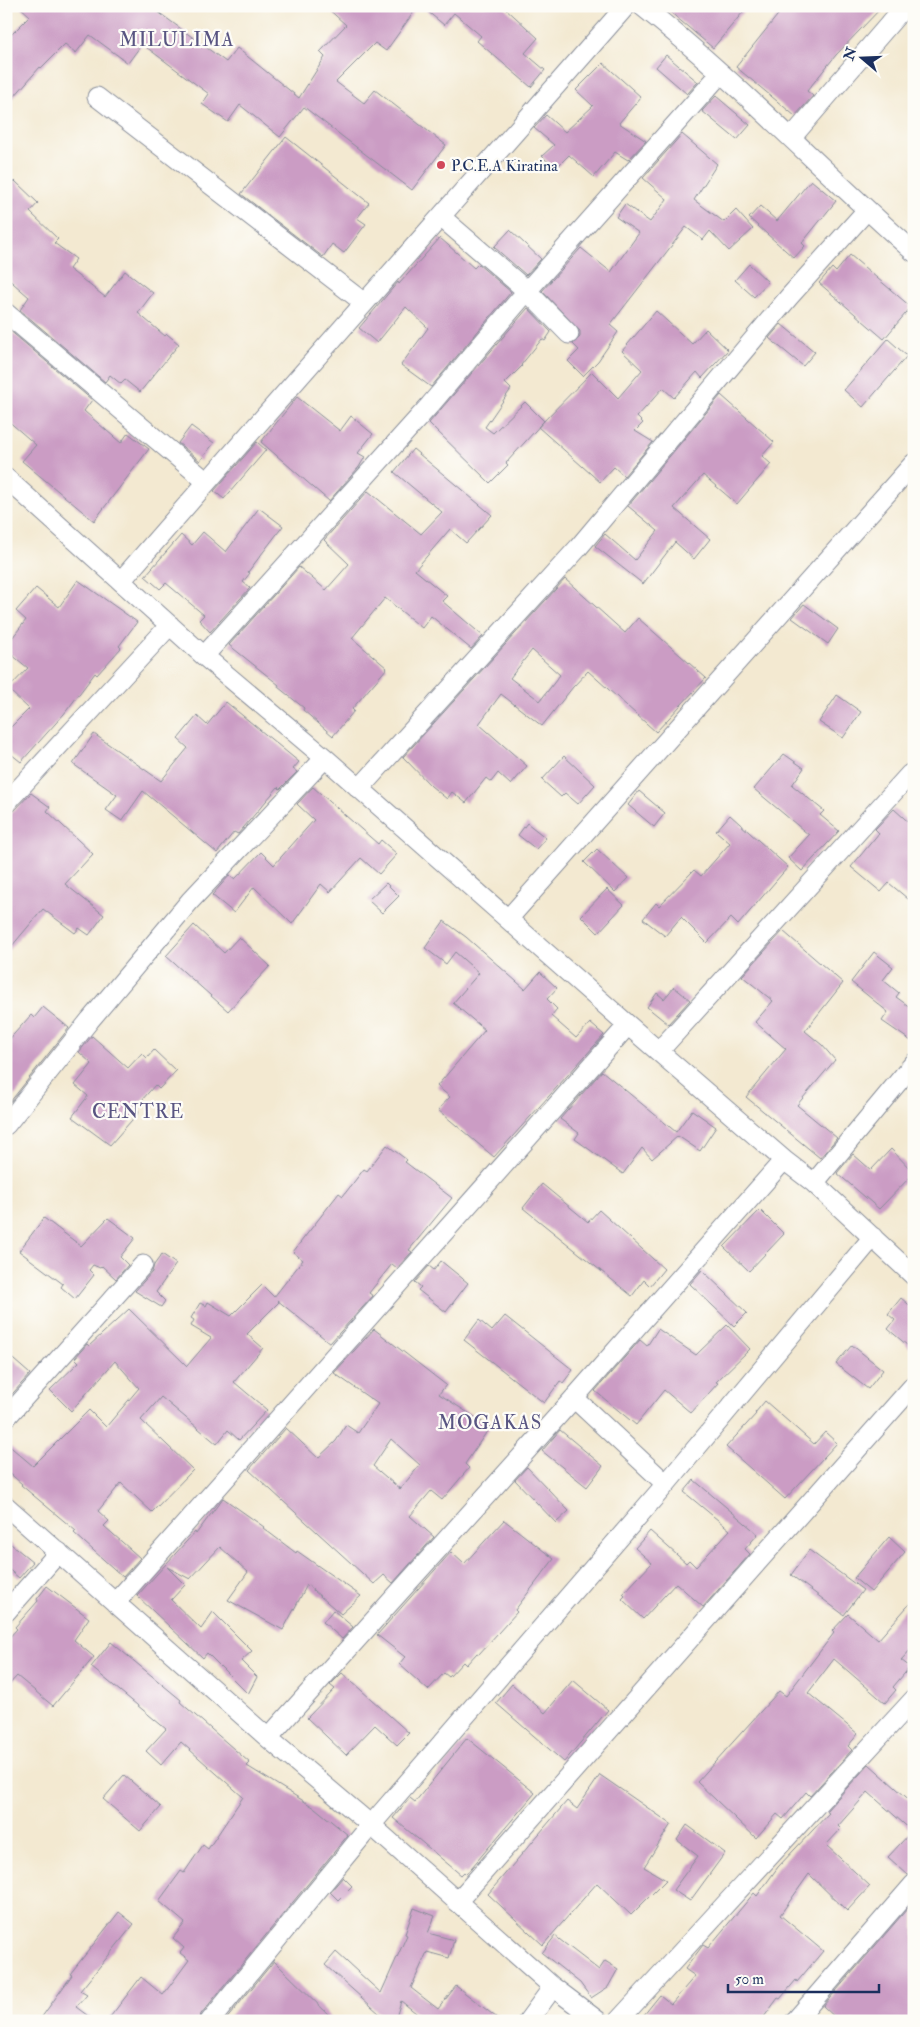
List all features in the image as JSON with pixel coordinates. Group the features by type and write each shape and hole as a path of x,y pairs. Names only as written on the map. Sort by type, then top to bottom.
{"street":[{"path":"122,581 363,302 441,217 626,6"},
{"path":"792,137 905,6"},
{"path":"653,10 792,137 866,210 914,252"},
{"path":"204,656 430,405 527,291 721,73"},
{"path":"97,97 363,302"},
{"path":"359,789 578,548 789,297 866,210"},
{"path":"441,217 527,291 569,334"},
{"path":"6,313 207,482"},
{"path":"508,920 914,463"},
{"path":"6,478 204,656 325,758 784,1160 814,1182 914,1276"},
{"path":"6,803 170,625"},
{"path":"6,1126 190,901 325,758"},
{"path":"658,1051 910,774"},
{"path":"115,1602 628,1025"},
{"path":"814,1182 914,1063"},
{"path":"268,1738 574,1398 784,1160"},
{"path":"210,2021 371,1825 666,1484 873,1237"},
{"path":"6,1418 143,1265"},
{"path":"457,1902 914,1385"},
{"path":"574,1398 666,1484"},
{"path":"6,1506 553,1987 598,2021"},
{"path":"6,1612 59,1552"},
{"path":"618,2021 914,1699"},
{"path":"795,2021 914,1884"},
{"path":"528,2021 553,1987"}],"building":[{"path":"19,6 150,6 226,62 237,48 299,98 325,57 320,52 346,25 325,6 418,6 386,51 375,43 336,82 364,103 375,90 446,145 412,190 304,107 280,137 240,105 228,122 202,104 209,94 142,44 128,63 90,35 76,53 65,44 40,67 6,106 6,40 30,16"},
{"path":"421,6 503,6 538,38 525,53 545,70 531,87 477,41 481,36 454,13 444,25"},
{"path":"663,6 748,6 713,48"},
{"path":"785,6 883,6 836,55 807,91 813,96 795,116 736,67"},
{"path":"666,55 698,82 687,94 656,67"},
{"path":"603,63 641,97 619,123 646,141 628,160 615,152 594,177 569,155 555,169 542,156 554,145 534,128 546,115 565,132 593,106 576,90"},
{"path":"716,96 750,125 737,140 702,111"},
{"path":"682,134 717,164 694,200 724,222 736,210 753,229 729,251 710,231 703,240 686,227 610,325 618,332 598,361 583,376 568,361 579,350 573,344 580,337 580,331 542,291 581,248 611,272 639,233 616,217 625,204 650,222 667,199 643,178"},
{"path":"286,137 369,203 357,218 366,224 344,253 332,244 323,257 241,194"},
{"path":"811,180 836,201 802,243 805,246 794,258 749,218 760,206 777,221"},
{"path":"15,181 38,203 30,212 58,239 54,243 76,259 69,269 105,297 125,271 153,293 138,313 165,336 167,334 179,344 140,392 125,380 121,384 110,375 105,382 20,310 29,297 6,277 6,191"},
{"path":"510,230 541,259 526,275 494,247"},
{"path":"440,238 474,268 478,264 511,292 431,387 401,365 428,328 406,307 377,343 359,328 398,282 399,284"},
{"path":"850,255 911,307 884,339 819,283 832,268 836,272"},
{"path":"749,264 768,282 754,297 735,280"},
{"path":"528,308 551,332 545,341 542,339 522,366 505,383 511,389 485,427 493,433 525,402 544,421 506,463 508,465 490,483 429,423"},
{"path":"656,311 692,344 706,329 728,350 702,378 697,372 674,398 663,388 637,417 643,423 635,431 653,442 624,476 614,467 600,482 538,427 592,372 618,398 642,370 622,351"},
{"path":"781,324 815,352 803,366 769,338"},
{"path":"8,329 92,400 84,411 121,443 128,433 149,449 94,521 22,461 36,445 6,419 6,332"},
{"path":"888,339 907,356 863,407 844,390"},
{"path":"721,395 774,442 762,456 771,464 737,504 703,475 674,508 710,539 694,559 675,542 643,584 595,546 605,534 635,560 658,531 628,506"},
{"path":"297,397 340,431 351,416 373,434 358,453 365,457 359,467 329,501 261,442"},
{"path":"191,426 214,443 200,461 178,443"},
{"path":"257,442 266,450 224,499 214,491"},
{"path":"413,449 492,515 466,543 450,529 415,570 447,596 442,601 483,636 471,649 431,616 422,628 385,598 352,638 387,668 352,709 354,711 333,736 303,710 304,708 278,687 279,685 229,645 299,567 326,590 349,564 324,540 368,491 421,534 442,512 394,472"},
{"path":"259,508 283,526 248,572 250,573 243,582 250,588 210,632 199,620 204,615 166,583 160,589 145,576 181,535 192,545 203,532 226,552"},
{"path":"565,579 625,633 638,618 706,678 656,732 588,671 542,726 501,694 479,724 527,766 511,785 498,773 491,782 486,778 466,803 452,792 447,799 431,786 403,757","holes":["532,650 560,675 540,701 510,678"]},
{"path":"78,580 137,622 119,646 121,648 97,675 95,673 64,714 21,762 6,750 6,732 29,709 8,689 28,668 6,650 6,646 26,620 16,611 36,588 59,607"},
{"path":"804,604 838,629 828,644 792,618"},
{"path":"837,695 861,712 843,738 819,722"},
{"path":"226,702 299,762 293,769 297,772 280,789 278,787 238,834 234,832 217,853 143,791 122,821 106,810 117,795 73,764 94,734 161,781 188,748 178,739 197,716 207,725"},
{"path":"784,754 804,768 792,785 824,811 820,815 839,831 802,871 788,858 809,835 754,789"},
{"path":"564,756 595,785 578,804 565,793 561,797 542,780"},
{"path":"313,787 378,844 381,840 397,854 379,874 361,858 330,892 321,884 292,924 254,887 234,913 212,895 230,875 235,879 261,852 274,865 314,820 297,804"},
{"path":"639,791 665,813 654,827 628,805"},
{"path":"31,793 50,807 47,811 93,854 65,884 104,915 89,935 79,928 75,933 43,909 6,953 6,816 14,811"},
{"path":"894,809 914,827 914,904 889,883 881,892 851,867 879,833 875,829"},
{"path":"730,815 788,867 738,925 731,918 707,943 681,917 665,936 643,919 656,903 659,906 694,870 701,876 730,843 716,831"},
{"path":"527,823 546,838 536,849 518,835"},
{"path":"597,849 628,878 615,892 584,862"},
{"path":"386,883 399,896 382,913 368,900"},
{"path":"607,889 624,905 598,933 581,916"},
{"path":"444,921 466,937 525,989 540,972 557,988 547,999 557,1009 551,1016 576,1038 590,1023 604,1035 494,1157 438,1110 450,1097 437,1086 485,1030 453,1003 479,973 455,952 446,964 425,948"},
{"path":"194,925 224,953 239,937 270,966 228,1011 166,956"},
{"path":"783,931 843,983 805,1031 822,1045 835,1060 797,1105 837,1138 820,1158 746,1097 786,1049 755,1022 773,1001 742,976"},
{"path":"874,952 893,967 883,980 899,993 896,997 914,1010 914,1043 882,1021 888,1012 851,982"},
{"path":"674,987 690,1000 668,1024 647,1007 657,993 664,999"},
{"path":"43,1007 69,1028 6,1107 6,1066 12,1059 6,1054 6,1043 31,1015 34,1018"},
{"path":"92,1036 128,1068 142,1053 147,1058 154,1050 176,1071 159,1089 155,1085 135,1108 139,1112 110,1145 72,1117 88,1096 75,1085 92,1064 79,1052"},
{"path":"602,1071 676,1132 692,1110 716,1127 700,1151 678,1136 652,1159 642,1148 623,1174 575,1139 579,1133 560,1119"},
{"path":"387,1145 407,1160 405,1162 452,1198 409,1250 412,1252 397,1268 392,1264 369,1293 373,1296 330,1343 277,1300 279,1302 247,1334 263,1348 234,1382 267,1410 239,1440 228,1430 217,1444 161,1397 141,1420 193,1470 152,1512 121,1483 98,1511 109,1521 104,1526 140,1558 123,1577 74,1533 76,1531 6,1470 6,1443 33,1466 89,1410 106,1427 139,1388 115,1361 71,1411 50,1390 79,1362 75,1358 87,1344 89,1346 129,1309 187,1366 211,1338 191,1326 194,1320 191,1318 200,1303 206,1306 208,1302 231,1316 262,1285 274,1297 303,1260 293,1252 339,1193 343,1196 364,1169 367,1171"},
{"path":"891,1149 914,1173 879,1209 837,1173 853,1154 871,1170"},
{"path":"542,1184 588,1222 599,1210 664,1269 650,1286 644,1280 632,1296 523,1208"},
{"path":"760,1210 784,1234 749,1271 724,1247"},
{"path":"44,1218 81,1246 108,1218 135,1238 120,1257 128,1265 116,1279 102,1266 100,1268 93,1265 89,1270 94,1275 75,1299 61,1287 63,1284 19,1251"},
{"path":"162,1254 176,1264 156,1292 165,1301 161,1307 135,1291 152,1272 154,1265"},
{"path":"441,1261 468,1283 446,1312 418,1290 421,1287 415,1282 429,1266 434,1270"},
{"path":"702,1270 747,1313 734,1326 690,1284"},
{"path":"901,1298 914,1309 914,1351 888,1329 895,1320 888,1314"},
{"path":"505,1316 573,1370 563,1383 560,1381 544,1403 464,1340 479,1320 492,1331"},
{"path":"727,1325 750,1349 716,1382 718,1383 691,1413 664,1390 636,1425 595,1391 640,1340 647,1346 658,1329 696,1355"},
{"path":"374,1329 446,1385 439,1394 490,1427 465,1464 469,1468 442,1500 431,1491 410,1516 434,1537 393,1583 384,1575 374,1584 249,1470 286,1428 318,1458 336,1441 346,1425 358,1433 378,1404 334,1373","holes":["391,1439 420,1465 400,1489 373,1466"]},
{"path":"852,1345 883,1370 868,1389 836,1364"},
{"path":"6,1353 30,1374 6,1401"},
{"path":"765,1401 814,1444 825,1432 837,1443 785,1499 726,1447 756,1414"},
{"path":"560,1430 603,1466 587,1487 542,1451"},
{"path":"527,1467 569,1511 556,1523 515,1480"},
{"path":"694,1480 758,1534 745,1549 750,1554 703,1607 676,1583 643,1619 622,1599 625,1596 623,1594 652,1563 635,1548 650,1531 686,1563 689,1560 696,1567 730,1530 684,1492"},
{"path":"223,1498 264,1527 296,1553 297,1551 361,1596 341,1614 307,1585 283,1630 228,1600 248,1572 220,1547 190,1579 167,1567 185,1585 171,1600 201,1629 213,1612 252,1651 241,1661 257,1677 248,1694 207,1653 203,1658 137,1596 195,1532 196,1534"},
{"path":"504,1520 554,1559 515,1610 517,1612 479,1654 477,1653 466,1665 463,1662 449,1677 444,1673 428,1690 399,1664 405,1657 377,1635 451,1552 464,1564"},
{"path":"889,1537 905,1552 871,1592 854,1578"},
{"path":"6,1540 33,1562 19,1578 6,1567"},
{"path":"809,1550 863,1590 844,1615 791,1575"},
{"path":"47,1586 89,1618 74,1640 94,1657 53,1706 17,1676 6,1688 6,1641 17,1629 15,1627 38,1601 37,1599"},
{"path":"914,1599 914,1646 901,1660 910,1667 893,1687 896,1690 885,1703 834,1659 808,1693 858,1734 848,1746 852,1750 810,1796 806,1792 783,1819 777,1814 756,1838 697,1782 779,1691 786,1696 834,1633 832,1631 848,1614 878,1640"},
{"path":"333,1610 353,1627 342,1639 323,1622"},
{"path":"111,1642 181,1700 180,1702 250,1763 247,1766 315,1808 348,1835 201,2014 199,2021 107,2021 141,1977 163,1995 189,1960 180,1953 184,1948 173,1938 185,1923 159,1901 181,1871 184,1873 203,1845 208,1849 243,1797 181,1742 161,1765 146,1751 166,1729 91,1667"},
{"path":"342,1673 409,1733 397,1745 375,1725 346,1755 307,1718 335,1689 330,1685"},
{"path":"573,1680 608,1710 564,1762 496,1703 512,1684 545,1713"},
{"path":"467,1738 535,1793 466,1874 464,1872 461,1875 393,1818 410,1798 415,1802"},
{"path":"869,1764 914,1804 914,1873 908,1875 888,1857 912,1831 868,1792 838,1826 841,1829 826,1845 870,1886 847,1911 809,1874 780,1915 823,1951 797,1982 796,1980 780,1999 778,1998 761,2021 639,2021 660,1995 671,2004 695,1976 685,1969 703,1945 708,1948 754,1893 757,1896 778,1867 829,1813 826,1811"},
{"path":"124,1775 161,1807 140,1831 103,1799"},
{"path":"600,1775 671,1824 644,1867 666,1880 631,1915 597,1883 543,1945 488,1894 567,1801 577,1809"},
{"path":"687,1825 725,1853 690,1901 673,1890 698,1856 677,1840"},
{"path":"343,1877 352,1886 338,1900 330,1892"},
{"path":"914,1901 914,2021 839,2021 823,2006"},
{"path":"414,1908 435,1916 428,1933 454,1940 449,1958 427,1952 411,1988 438,2009 456,1986 501,2021 426,2021 401,2001 395,2021 378,2021 380,2014 325,1965 336,1952 381,1993 407,1935 405,1934"},
{"path":"119,1912 134,1924 80,1991 87,1995 76,2007 95,2021 39,2021 72,1975 70,1974"},
{"path":"555,1936 599,1970 605,1961 618,1969 608,1987 591,1998 580,1983 542,1953"},
{"path":"274,1961 335,2021 225,2021"}],"place":[{"name":"P.C.E.A Kiratina","path":"441,165"}],"district":[{"name":"MILULIMA","path":"177,39"},
{"name":"CENTRE","path":"138,1111"},
{"name":"MOGAKAS","path":"490,1422"}]}
